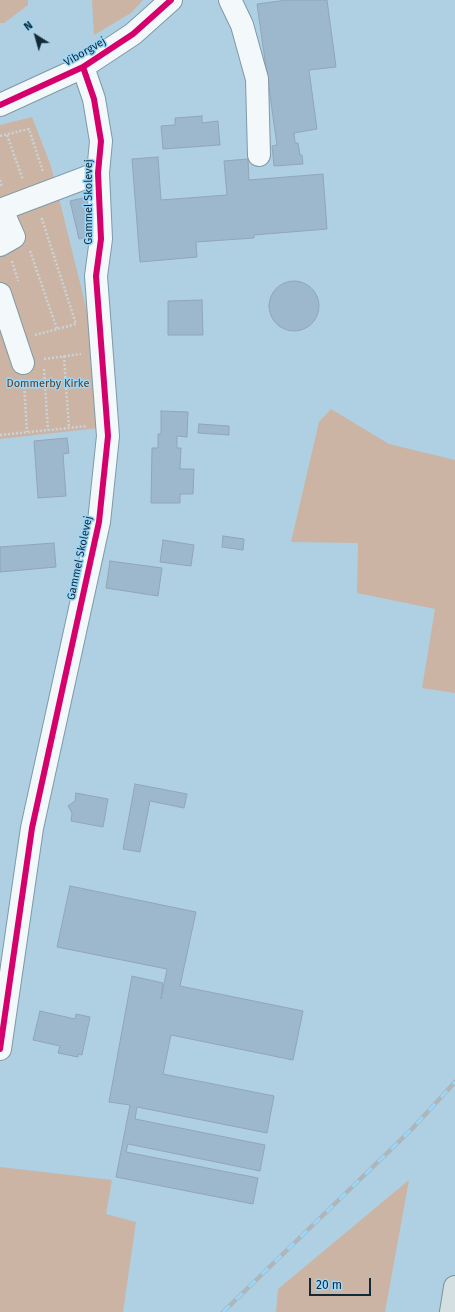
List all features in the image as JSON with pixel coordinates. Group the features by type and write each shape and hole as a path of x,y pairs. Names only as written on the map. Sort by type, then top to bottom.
{"main road":[{"path":"450,1312 455,1287"}],"street":[{"name":"Viborgvej","path":"0,105 83,66 133,34 171,0"},
{"path":"230,0 242,25 257,79 259,155"},
{"name":"Gammel Skolevej","path":"0,1049 32,828 99,522 108,436 96,276 101,239 98,173 101,141 94,99 83,66"},
{"path":"0,210 98,173"},
{"path":"0,214 6,219 14,237 0,245"},
{"path":"0,294 23,363"}],"path":[{"path":"0,136 29,129 38,196 76,324 15,340"},
{"path":"8,134 38,196"},
{"path":"29,249 57,329"},
{"path":"64,356 69,428"},
{"path":"23,363 27,432"},
{"path":"44,367 48,430"},
{"path":"0,435 89,426"}],"green space":[{"path":"0,0 28,0 28,5 4,23 0,23"},
{"path":"92,0 143,0 131,13 94,35"},
{"name":"Dommerby Kirke","path":"32,117 51,166 91,327 99,428 0,439 0,125"},
{"path":"331,409 389,444 455,460 455,693 422,688 435,609 357,593 358,543 291,542 319,422"},
{"path":"0,1167 112,1180 106,1214 136,1222 123,1312 0,1312"},
{"path":"409,1180 385,1312 276,1312 278,1289"}],"building":[{"path":"287,0 327,0 336,67 309,70 317,129 294,133 295,143 298,143 303,164 274,166 272,146 277,145 257,4"},
{"path":"202,116 202,123 218,121 220,145 163,149 161,126 175,125 175,118"},
{"path":"158,157 161,200 227,195 224,161 248,159 249,180 323,174 327,229 254,235 254,238 196,242 197,257 140,262 132,159"},
{"path":"87,197 96,235 79,239 70,201"},
{"path":"294,281 303,283 312,288 317,297 319,306 317,315 312,324 303,329 294,331 285,329 276,324 271,315 269,306 271,297 276,288 285,283"},
{"path":"202,300 203,335 168,335 168,301"},
{"path":"161,411 188,412 187,437 177,436 177,448 181,448 180,469 194,469 193,494 180,494 180,503 151,503 152,448 158,448 158,434 161,434"},
{"path":"199,424 229,426 229,435 198,433"},
{"path":"67,438 69,453 63,454 66,496 38,498 34,441"},
{"path":"223,536 244,539 243,550 222,547"},
{"path":"163,540 194,545 191,566 160,562"},
{"path":"54,543 56,567 0,572 0,547"},
{"path":"110,561 162,568 158,596 106,588"},
{"path":"135,784 187,794 184,808 150,801 140,852 123,849"},
{"path":"76,793 108,799 103,827 71,821 72,813 68,806 75,801"},
{"path":"70,886 196,912 180,986 303,1011 293,1060 171,1035 163,1074 274,1096 267,1133 137,1107 135,1119 265,1145 260,1171 128,1144 126,1152 258,1178 253,1204 116,1177 130,1105 109,1102 132,976 163,983 161,999 167,969 57,947"},
{"path":"40,1011 75,1019 76,1014 90,1017 82,1055 78,1054 78,1057 58,1053 60,1046 33,1040"}],"railway":[{"path":"223,1312 412,1129 455,1082"}],"cycle path":[{"path":"0,105 83,67 133,34 171,0"},
{"path":"0,1049 32,828 99,522 108,436 96,276 101,239 98,173 101,141 94,99 83,67"}]}
